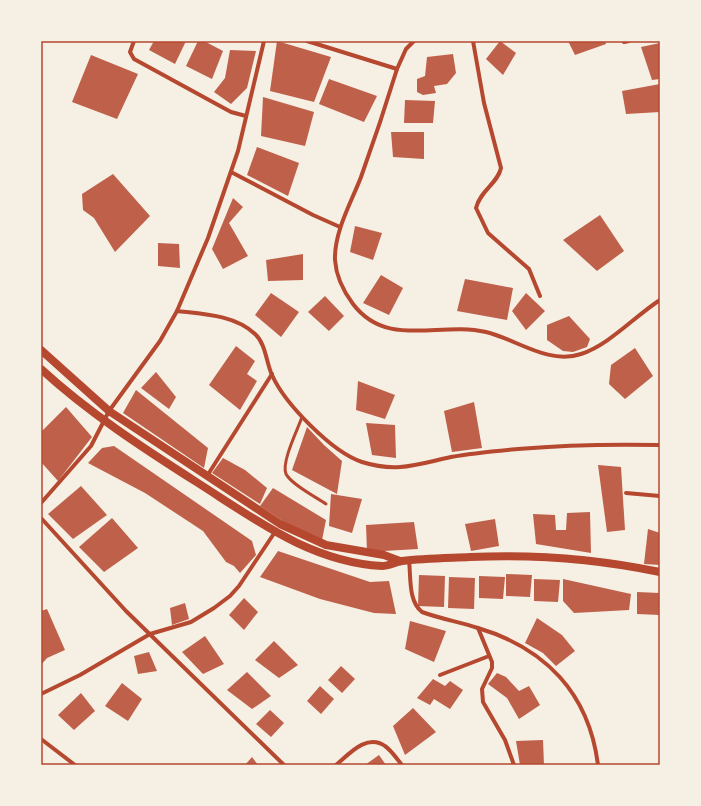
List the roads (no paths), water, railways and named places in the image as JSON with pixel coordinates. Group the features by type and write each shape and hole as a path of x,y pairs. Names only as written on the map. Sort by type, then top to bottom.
{"main road":[{"path":"41,350 109,410 207,477 280,524 326,545 384,555 400,561"},
{"path":"41,369 67,393 130,440 275,532 315,552 338,559 385,566 400,561 409,560 517,555 621,564 660,572"}],"street":[{"path":"134,41 130,52 134,59 231,112 246,116"},
{"path":"41,503 91,446 109,410 160,341 177,311 208,238 231,172 264,41"},
{"path":"308,41 397,69"},
{"path":"414,41 406,49 397,69 366,162 340,227 335,259 342,286 348,298 364,316 379,326 392,330 409,331 459,328 485,331 537,351 566,357 581,354 601,344 660,300"},
{"path":"473,41 484,103 501,168 497,177 480,196 476,208 488,233 529,269 540,296"},
{"path":"231,172 313,215 340,227"},
{"path":"177,311 220,317 246,327 255,334 262,344 279,390 302,417 350,456 377,466 396,468 410,467 453,457 518,449 660,445"},
{"path":"207,477 272,374"},
{"path":"626,493 660,496"},
{"path":"41,518 126,611 284,765"},
{"path":"41,694 80,675 150,634 191,622 230,596 239,586 275,532"},
{"path":"409,560 413,596 418,608 434,616 478,628 523,645 542,658 557,672 582,710 591,732 598,765"},
{"path":"478,628 493,665 482,689 483,702 505,740 514,765"},
{"path":"440,674 489,656"},
{"path":"41,739 75,765"},
{"path":"336,765 355,749 365,743 373,742 385,746 402,765"}],"lane":[{"path":"302,417 286,460 286,472 291,480 326,504"}]}
